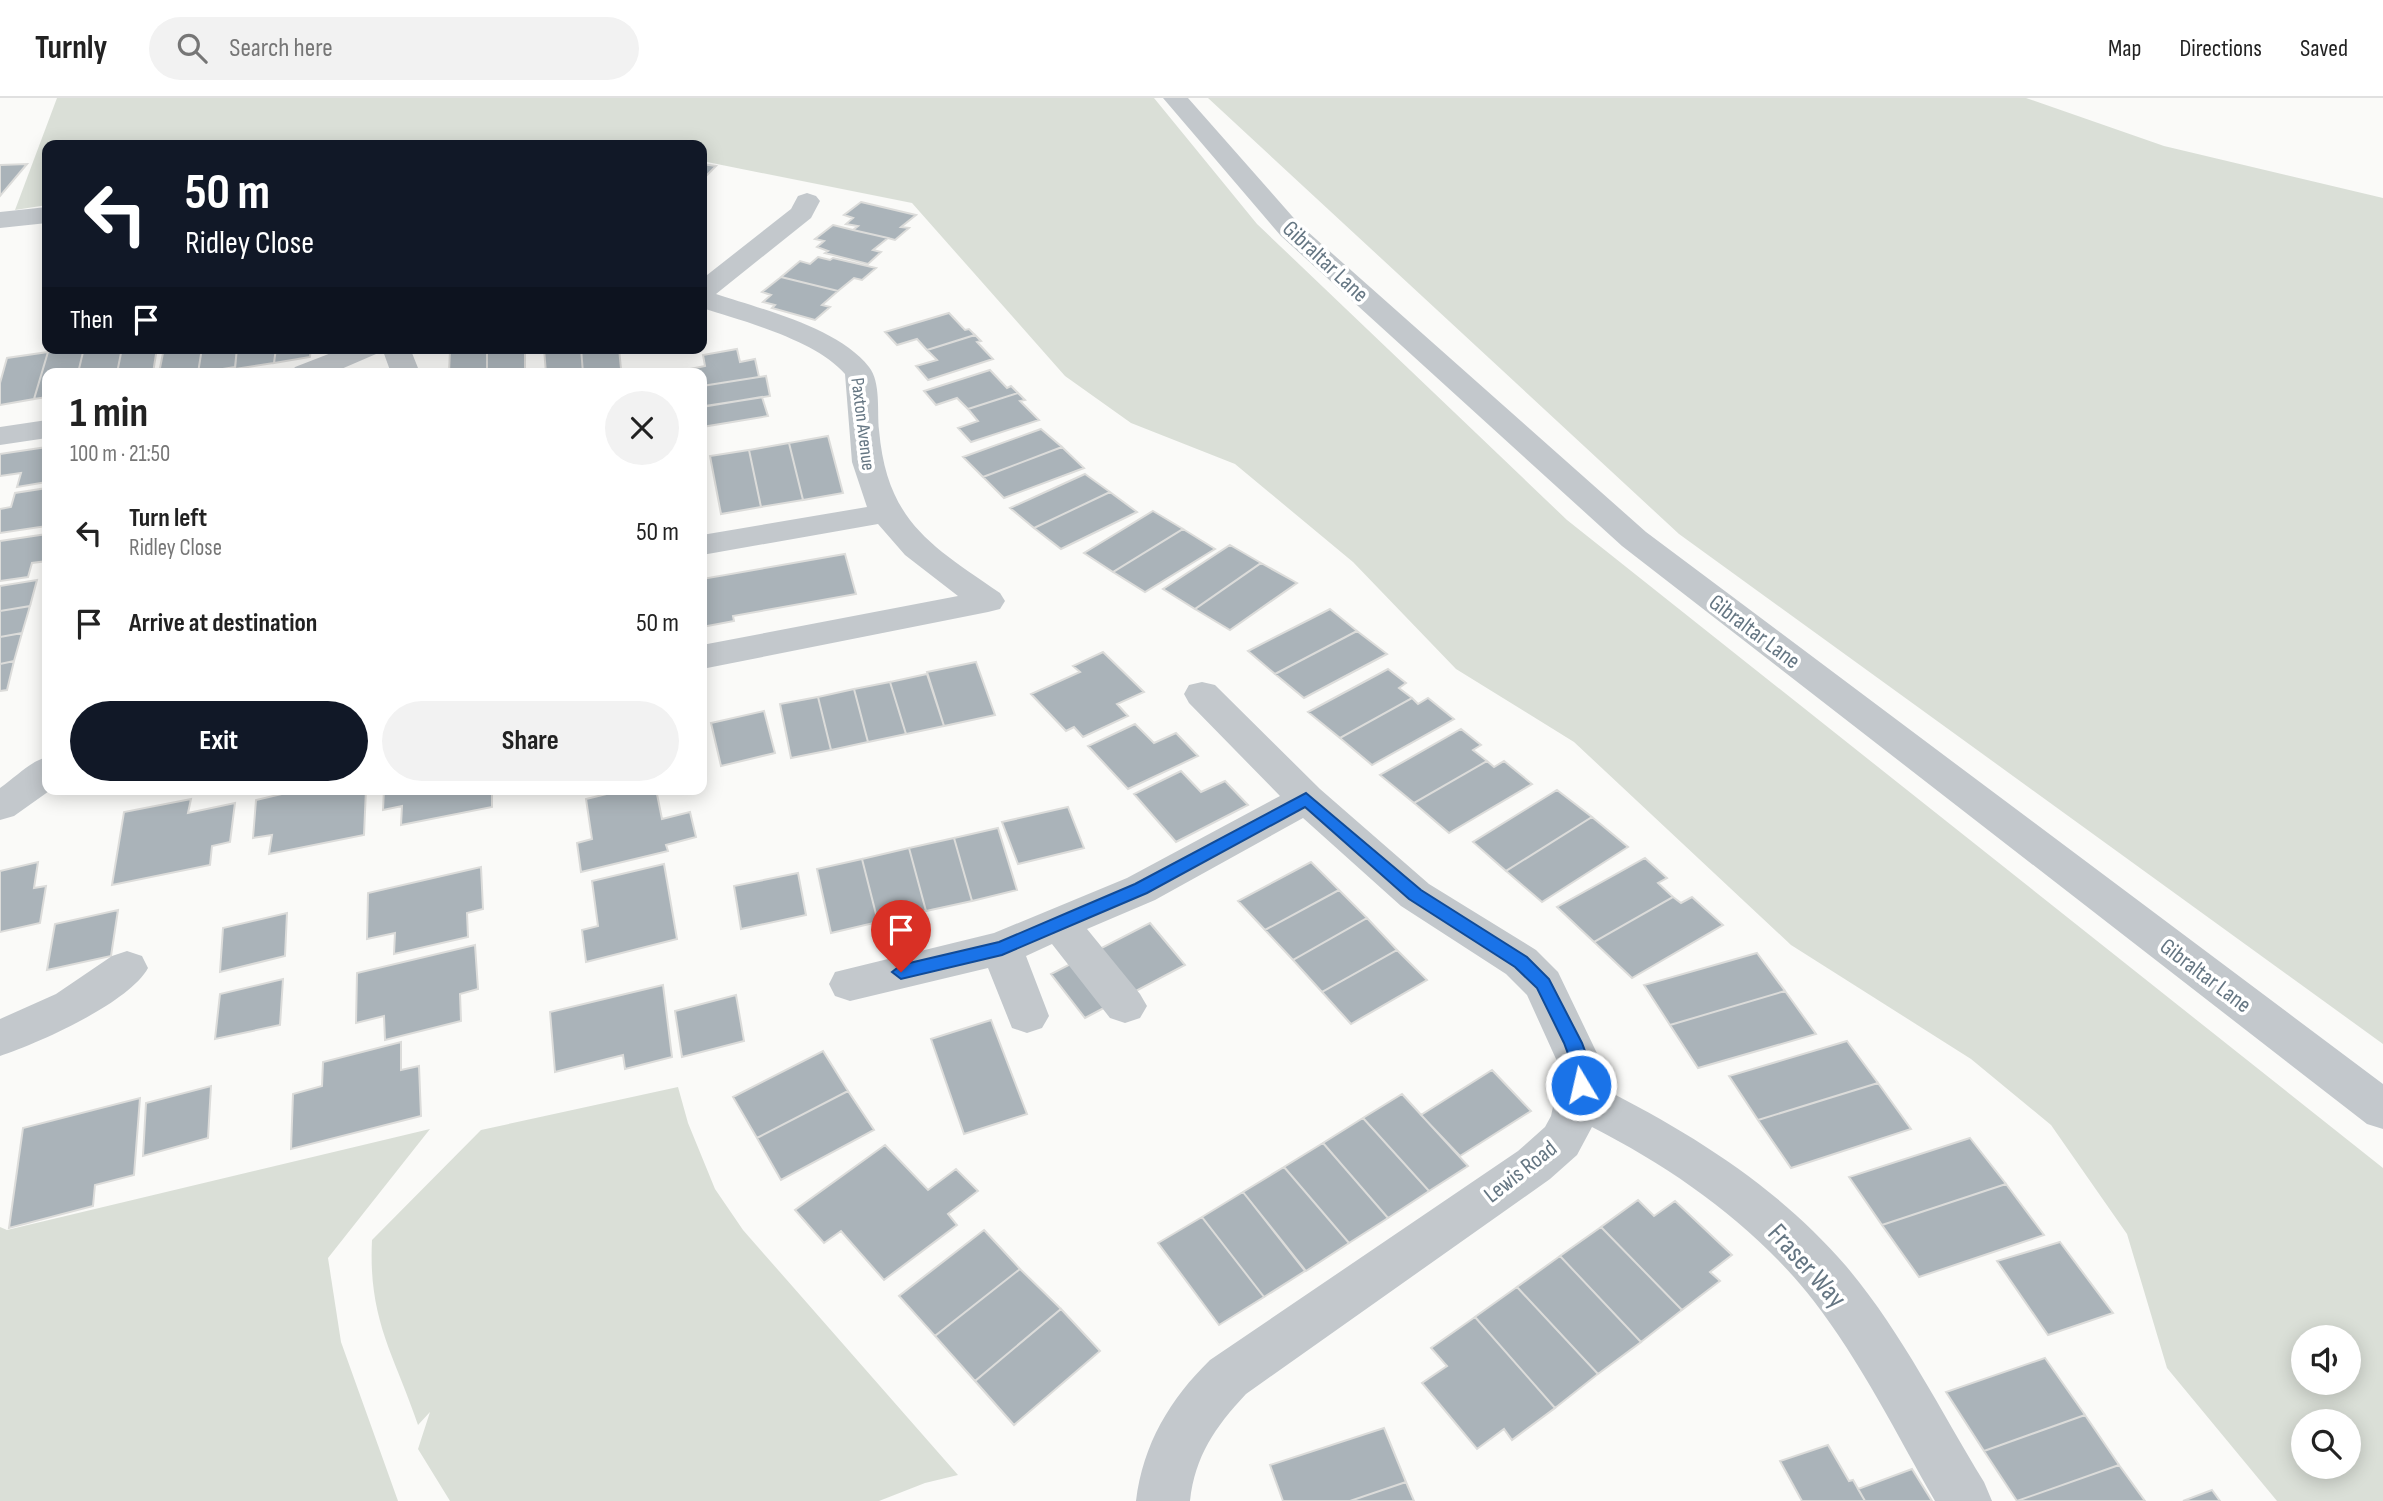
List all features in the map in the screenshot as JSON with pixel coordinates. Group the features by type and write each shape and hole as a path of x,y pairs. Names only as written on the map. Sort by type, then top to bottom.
{"street":[{"name":"Gibraltar Lane","path":"1175,98 1290,230 1634,539 2383,1110"},
{"path":"707,288 802,213 807,201"},
{"path":"0,220 42,216"},
{"name":"Paxton Avenue","path":"707,301 822,344 853,362 859,373 870,475 887,513 915,549 988,601 707,656"},
{"path":"318,368 355,354"},
{"path":"0,436 42,430"},
{"path":"707,544 887,513"},
{"name":"Lewis Road","path":"1163,1501 1164,1484 1178,1443 1198,1406 1228,1377 1534,1165 1561,1141 1573,1120 1580,1099 1583,1070 1573,1043 1543,984 1521,962 1415,895 1306,799 1202,694"},
{"path":"0,806 42,779"},
{"path":"850,984 1002,948 1141,889 1306,799"},
{"path":"1059,923 1125,1006"},
{"path":"1002,948 1027,1016"},
{"path":"0,1038 71,1006 127,968"},
{"name":"Fraser Way","path":"1580,1099 1632,1125 1716,1177 1794,1244 1830,1284 1858,1323 1965,1501"}],"shaded area":[{"path":"57,98 1154,98 1257,224 1567,520 2383,1168 2383,1501 2277,1501 2167,1368 2127,1234 2051,1125 1971,1059 1791,945 1574,742 1456,669 1353,562 1235,464 1131,423 1065,376 912,203 707,162 707,140 42,140 42,206 15,210"},
{"path":"1208,98 2026,98 2164,146 2383,198 2383,1044 1679,534"},
{"path":"678,1087 688,1123 715,1189 743,1230 958,1475 925,1483 879,1501 450,1501 418,1449 430,1412 418,1425 385,1336 374,1293 372,1240 481,1130"},
{"path":"430,1129 328,1258 341,1342 398,1501 0,1501 0,1227 7,1230"}],"building":[{"path":"27,164 0,196 0,165"},
{"path":"707,165 716,166 707,175"},
{"path":"861,202 916,215 901,227 909,228 895,240 853,230 858,226 846,224 853,218 844,215"},
{"path":"833,225 888,238 873,250 881,252 868,264 825,253 828,251 817,247 824,241 815,239"},
{"path":"818,257 876,268 862,280 854,278 838,291 781,277 800,261 810,264"},
{"path":"781,277 838,291 822,305 830,307 815,320 772,308 775,305 763,302 771,295 762,292"},
{"path":"949,313 965,330 969,329 975,335 927,350 917,339 897,345 885,332"},
{"path":"975,335 981,341 977,342 993,359 928,380 916,366 937,360 927,350"},
{"path":"737,349 740,362 755,359 759,377 707,385 707,368 695,368 705,366 703,355"},
{"path":"47,354 83,354 79,368 43,368"},
{"path":"47,354 34,399 0,405 0,383 7,358"},
{"path":"83,354 121,354 118,368 79,368"},
{"path":"121,354 156,354 154,368 118,368"},
{"path":"163,354 201,354 199,368 160,368"},
{"path":"201,354 236,354 235,367 199,368"},
{"path":"236,354 275,354 274,363 235,368"},
{"path":"275,354 310,354 310,357 274,363"},
{"path":"450,354 487,354 487,368 449,368"},
{"path":"487,354 525,354 525,368 487,368"},
{"path":"544,354 581,354 583,368 546,368"},
{"path":"581,354 620,354 621,368 583,368"},
{"path":"990,370 1007,388 1011,386 1018,393 968,409 957,398 936,405 924,391"},
{"path":"42,372 42,398 34,399"},
{"path":"766,376 770,396 707,406 707,385"},
{"path":"1018,393 1025,400 1020,401 1039,420 971,442 958,428 978,421 968,409"},
{"path":"762,397 768,416 707,426 707,406"},
{"path":"1041,429 1062,447 983,477 963,457"},
{"path":"828,436 843,493 803,500 789,443"},
{"path":"789,443 803,500 761,507 749,450"},
{"path":"1062,447 1084,468 1004,498 983,477"},
{"path":"42,448 42,483 17,487 21,473 0,476 0,454"},
{"path":"749,450 761,507 721,514 710,456"},
{"path":"1085,474 1110,492 1034,528 1010,508"},
{"path":"42,489 42,527 0,533 0,509 11,507 15,493"},
{"path":"1110,492 1137,512 1061,549 1034,528"},
{"path":"1153,511 1183,529 1113,572 1084,553"},
{"path":"1183,529 1215,549 1145,592 1113,572"},
{"path":"42,535 42,562 32,563 28,577 0,581 0,541"},
{"path":"1230,545 1261,563 1195,609 1163,589"},
{"path":"845,554 856,594 733,616 734,621 707,626 707,578"},
{"path":"1261,563 1297,583 1230,630 1195,609"},
{"path":"37,580 30,606 0,611 0,586"},
{"path":"30,606 22,633 0,637 0,611"},
{"path":"1330,609 1357,631 1275,674 1248,651"},
{"path":"1357,631 1387,654 1304,698 1275,674"},
{"path":"22,633 14,661 0,664 0,637"},
{"path":"1103,652 1144,692 1117,704 1128,716 1083,737 1074,727 1066,731 1031,694 1080,672 1073,666"},
{"path":"14,661 7,690 0,691 0,664"},
{"path":"976,662 995,715 944,726 927,672"},
{"path":"1388,669 1406,683 1399,688 1412,698 1340,738 1308,712"},
{"path":"927,674 944,726 906,734 890,682"},
{"path":"890,682 906,734 868,742 854,689"},
{"path":"854,689 868,742 831,750 818,697"},
{"path":"818,697 831,750 791,758 780,704"},
{"path":"1412,698 1418,704 1428,698 1454,719 1372,765 1340,738"},
{"path":"764,711 775,753 721,766 711,723"},
{"path":"1135,724 1154,743 1176,733 1198,756 1128,789 1088,746"},
{"path":"1461,729 1481,745 1473,750 1487,761 1414,803 1380,775"},
{"path":"1487,761 1494,767 1504,761 1532,784 1449,833 1414,803"},
{"path":"1181,771 1201,792 1225,781 1248,805 1176,842 1134,794"},
{"path":"1557,790 1592,817 1506,871 1473,842"},
{"path":"277,795 366,795 364,835 269,854 272,835 253,838 256,800"},
{"path":"384,795 492,795 492,807 401,825 402,806 383,810"},
{"path":"602,795 657,795 662,819 690,812 696,837 666,845 668,851 581,872 577,843 592,839 586,799"},
{"path":"191,799 188,813 235,803 230,842 212,846 210,865 112,885 124,812"},
{"path":"1068,807 1084,848 1018,864 1002,822"},
{"path":"1592,817 1628,847 1542,902 1506,871"},
{"path":"998,828 1017,890 972,901 954,838"},
{"path":"954,838 972,901 926,911 909,848"},
{"path":"909,848 926,911 878,922 862,859"},
{"path":"1645,858 1667,878 1658,883 1673,897 1594,942 1557,907"},
{"path":"862,859 878,922 831,933 817,869"},
{"path":"38,862 34,888 46,886 40,923 0,932 0,871"},
{"path":"1311,862 1339,890 1265,930 1238,901"},
{"path":"664,864 677,939 586,962 582,930 598,926 592,881"},
{"path":"481,867 483,909 467,913 468,937 394,954 395,933 367,939 368,893"},
{"path":"798,873 806,915 741,929 734,886"},
{"path":"1339,890 1367,918 1293,960 1265,930"},
{"path":"1673,897 1681,903 1692,897 1723,925 1632,978 1594,942"},
{"path":"118,910 111,956 47,970 55,924"},
{"path":"287,913 285,956 220,972 223,928"},
{"path":"1367,918 1397,950 1322,992 1293,960"},
{"path":"1150,923 1185,965 1085,1018 1051,974"},
{"path":"475,945 478,989 460,994 461,1021 385,1040 384,1016 356,1023 357,973"},
{"path":"1397,950 1427,980 1351,1024 1322,992"},
{"path":"1757,953 1785,991 1670,1025 1644,985"},
{"path":"283,979 280,1025 215,1039 220,994"},
{"path":"663,985 672,1057 625,1069 623,1055 555,1072 550,1012"},
{"path":"1785,991 1816,1034 1698,1068 1670,1025"},
{"path":"736,995 744,1041 682,1057 675,1011"},
{"path":"991,1020 1027,1114 964,1134 931,1039"},
{"path":"1847,1041 1878,1083 1758,1120 1729,1076"},
{"path":"401,1042 401,1070 419,1066 421,1116 291,1149 293,1094 322,1086 323,1062"},
{"path":"823,1051 848,1091 757,1138 733,1097"},
{"path":"1492,1070 1531,1111 1460,1156 1421,1115"},
{"path":"1878,1083 1911,1129 1791,1168 1758,1120"},
{"path":"211,1086 208,1138 143,1156 146,1103"},
{"path":"848,1091 874,1130 781,1180 757,1138"},
{"path":"1402,1094 1468,1166 1429,1191 1363,1118"},
{"path":"140,1098 134,1175 95,1185 93,1206 9,1228 23,1128"},
{"path":"1363,1118 1429,1191 1388,1218 1323,1143"},
{"path":"1970,1138 2006,1184 1882,1225 1849,1177"},
{"path":"1323,1143 1388,1218 1349,1243 1284,1167"},
{"path":"885,1145 928,1190 956,1169 978,1191 948,1214 957,1225 884,1280 841,1231 824,1243 795,1210"},
{"path":"1284,1167 1349,1243 1306,1271 1243,1192"},
{"path":"2006,1184 2044,1235 1919,1277 1882,1225"},
{"path":"1243,1192 1305,1271 1264,1297 1202,1217"},
{"path":"1638,1200 1654,1216 1675,1201 1732,1255 1710,1272 1720,1281 1682,1310 1601,1227"},
{"path":"1202,1217 1264,1297 1219,1325 1158,1243"},
{"path":"1601,1227 1682,1310 1641,1342 1560,1256"},
{"path":"984,1230 1020,1269 935,1336 899,1296"},
{"path":"2060,1242 2113,1313 2048,1335 1997,1261"},
{"path":"1560,1256 1641,1342 1598,1374 1517,1287"},
{"path":"1020,1269 1061,1309 975,1381 935,1336"},
{"path":"1517,1287 1598,1374 1555,1408 1475,1317"},
{"path":"1061,1309 1100,1351 1014,1425 975,1381"},
{"path":"1475,1317 1555,1408 1512,1440 1504,1429 1477,1449 1422,1383 1447,1366 1431,1348"},
{"path":"2045,1358 2085,1415 1984,1451 1946,1392"},
{"path":"2085,1415 2119,1465 2017,1501 1984,1451"},
{"path":"1384,1428 1406,1482 1350,1501 1283,1501 1270,1465"},
{"path":"1828,1445 1849,1481 1853,1480 1865,1501 1802,1501 1780,1461"},
{"path":"2119,1465 2145,1501 2017,1501"},
{"path":"1912,1469 1932,1501 1865,1501 1858,1489"},
{"path":"1406,1482 1414,1501 1350,1501"},
{"path":"2212,1490 2220,1501 2183,1501"}],"route":[{"path":"901,972 1002,948 1141,889 1306,799 1383,863 1415,895 1521,962 1543,984 1573,1043 1583,1070 1581,1085"}]}
